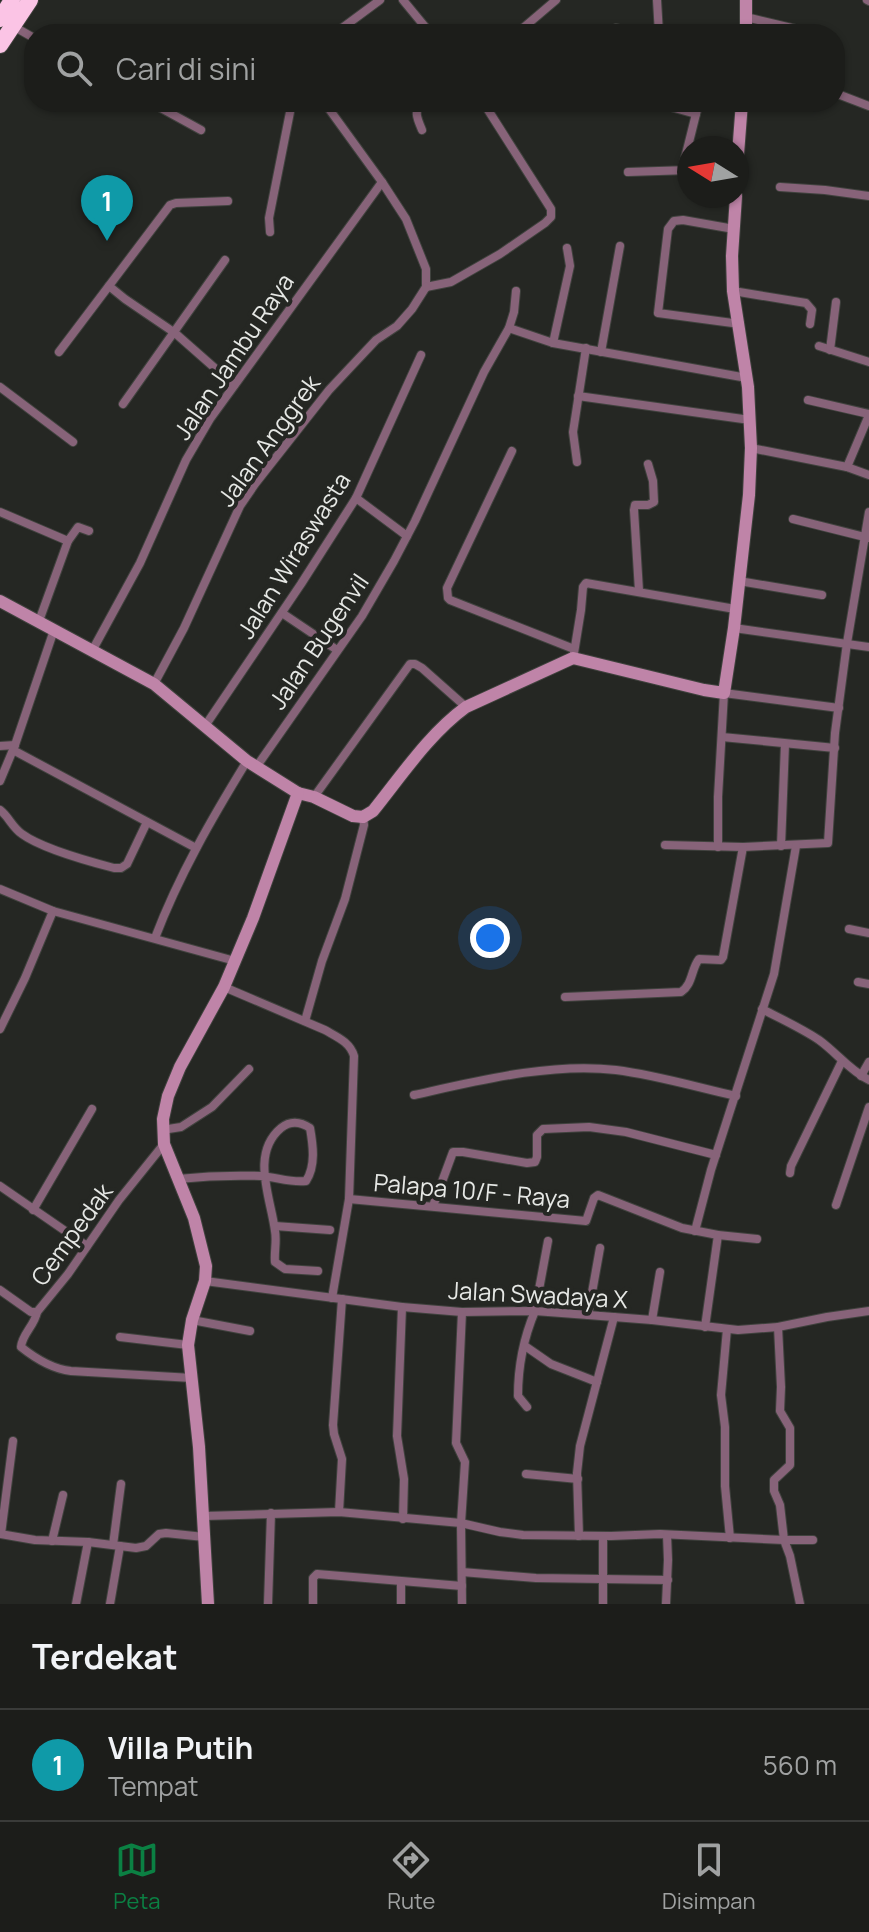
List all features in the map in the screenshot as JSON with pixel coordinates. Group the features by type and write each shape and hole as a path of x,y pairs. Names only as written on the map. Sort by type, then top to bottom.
{"highway":[{"path":"0,45 12,0"},
{"path":"6,22 30,0"}],"street":[{"path":"348,24 380,0"},
{"path":"403,0 423,24"},
{"path":"528,24 556,0"},
{"path":"657,0 658,24"},
{"path":"746,0 746,24"},
{"path":"746,17 775,24"},
{"path":"6,22 24,32"},
{"path":"845,97 869,106"},
{"path":"168,112 201,130"},
{"path":"270,232 270,209 290,112"},
{"path":"331,112 406,219 426,269 426,287 451,282 500,254 551,217 551,209 489,112"},
{"path":"417,112 422,130"},
{"path":"689,112 696,114 692,136"},
{"path":"739,136 741,112"},
{"path":"628,172 677,170"},
{"name":"Jalan Jambu Raya","path":"92,651 140,563 186,460 210,419 382,182"},
{"path":"780,187 869,196"},
{"path":"59,352 170,205 228,201"},
{"path":"718,847 724,693 749,495 751,448 747,378 733,291 735,208"},
{"path":"734,229 674,221 668,229 658,313 740,324"},
{"path":"601,352 620,246"},
{"path":"553,343 570,266 567,248"},
{"path":"123,404 225,260"},
{"path":"109,286 175,333 234,385"},
{"name":"Jalan Anggrek","path":"154,684 184,628 240,506 255,484 329,390 376,340 397,326 426,287"},
{"name":"Jalan Bugenvil","path":"155,938 196,848 252,764 374,596 407,536 484,372 509,328 516,291"},
{"path":"733,291 806,303 812,310 810,324"},
{"path":"830,350 836,302"},
{"path":"509,328 553,343 747,378"},
{"path":"819,346 869,362"},
{"path":"577,462 573,432 586,348"},
{"name":"Jalan Wiraswasta","path":"205,726 356,498 421,355"},
{"path":"0,387 73,442"},
{"path":"578,396 750,420"},
{"path":"808,400 869,414 847,467"},
{"path":"751,448 847,467 869,475"},
{"path":"512,451 447,588 450,600 574,654 704,690 839,708"},
{"path":"639,591 634,510 635,505 651,505 654,502 648,464"},
{"path":"356,498 407,536"},
{"path":"0,512 68,541"},
{"path":"665,845 743,847 828,843 847,643 869,512"},
{"path":"793,519 867,537"},
{"path":"39,621 68,541 78,527 89,531"},
{"path":"739,581 822,595"},
{"path":"574,654 584,584 735,609"},
{"path":"0,601 154,684 252,764 298,793 314,797 353,816 363,817 373,811 444,725 466,707 574,654"},
{"path":"282,613 337,650"},
{"path":"734,628 869,647"},
{"path":"0,781 54,630"},
{"path":"314,797 410,664 422,668 466,707"},
{"path":"722,737 835,748"},
{"path":"781,846 785,744"},
{"path":"0,746 14,747 196,848"},
{"path":"208,1604 199,1447 188,1345 206,1266 198,1232 163,1137 168,1096 180,1067 224,987 253,918 298,793"},
{"path":"0,810 25,836 114,868 127,864 147,822"},
{"path":"305,1021 322,961 345,899 364,825 363,817"},
{"path":"695,1231 774,974 796,846"},
{"path":"565,997 681,992 688,986 699,959 721,960 743,847"},
{"path":"0,890 53,911 235,961"},
{"path":"0,1029 53,911"},
{"path":"849,929 869,933"},
{"path":"858,982 869,984"},
{"path":"224,987 305,1021 351,1047 354,1056 349,1199 332,1298"},
{"path":"762,1009 817,1038 865,1078 869,1062"},
{"path":"790,1173 842,1061"},
{"path":"163,1137 212,1107 249,1069"},
{"path":"414,1095 548,1070 614,1069 736,1096"},
{"path":"836,1205 869,1107"},
{"path":"33,1210 92,1109"},
{"path":"178,1179 213,1175 265,1176 306,1181 313,1158 310,1128 295,1122 286,1124 277,1132 267,1145 265,1176 275,1226 274,1259 277,1265 285,1269 318,1271"},
{"path":"433,1206 453,1152 535,1162 537,1135 543,1129 589,1127 626,1132 716,1155"},
{"name":"Cempedak","path":"0,1290 31,1312 37,1312 163,1137"},
{"path":"0,1186 87,1246"},
{"name":"Palapa 10/F - Raya","path":"349,1199 586,1221 598,1195 695,1231 757,1239"},
{"path":"275,1226 330,1230"},
{"path":"705,1327 718,1235"},
{"path":"527,1407 520,1400 518,1392 519,1373 548,1241"},
{"path":"588,1315 600,1248"},
{"path":"652,1320 660,1272"},
{"name":"Jalan Swadaya X","path":"205,1281 402,1307 462,1312 535,1311 738,1330 778,1327 869,1311"},
{"path":"339,1512 342,1459 333,1425 342,1299"},
{"path":"402,1307 397,1436 404,1479 403,1519"},
{"path":"37,1312 21,1347 54,1367 71,1371 192,1378"},
{"path":"462,1312 456,1443 465,1462 461,1523 462,1604"},
{"path":"579,1536 580,1446 614,1317"},
{"path":"192,1320 250,1331"},
{"path":"778,1327 780,1411 790,1428 790,1465 774,1480 774,1491 780,1505 784,1540 800,1604"},
{"path":"727,1329 721,1395 730,1538"},
{"path":"120,1337 188,1345"},
{"path":"525,1346 551,1364 597,1382"},
{"path":"13,1441 0,1534 35,1540 142,1547 159,1534 204,1537"},
{"path":"526,1474 578,1479"},
{"path":"110,1604 121,1484"},
{"path":"52,1541 63,1495"},
{"path":"204,1516 339,1512 461,1523 523,1535 667,1535 813,1540"},
{"path":"268,1604 271,1513"},
{"path":"666,1604 667,1535"},
{"path":"603,1536 603,1604"},
{"path":"76,1604 88,1542"},
{"path":"462,1572 536,1578 668,1580"},
{"path":"313,1604 313,1578 317,1574 462,1586"},
{"path":"401,1582 401,1604"}],"place":[{"name":"Villa Putih","path":"107,241"}]}
